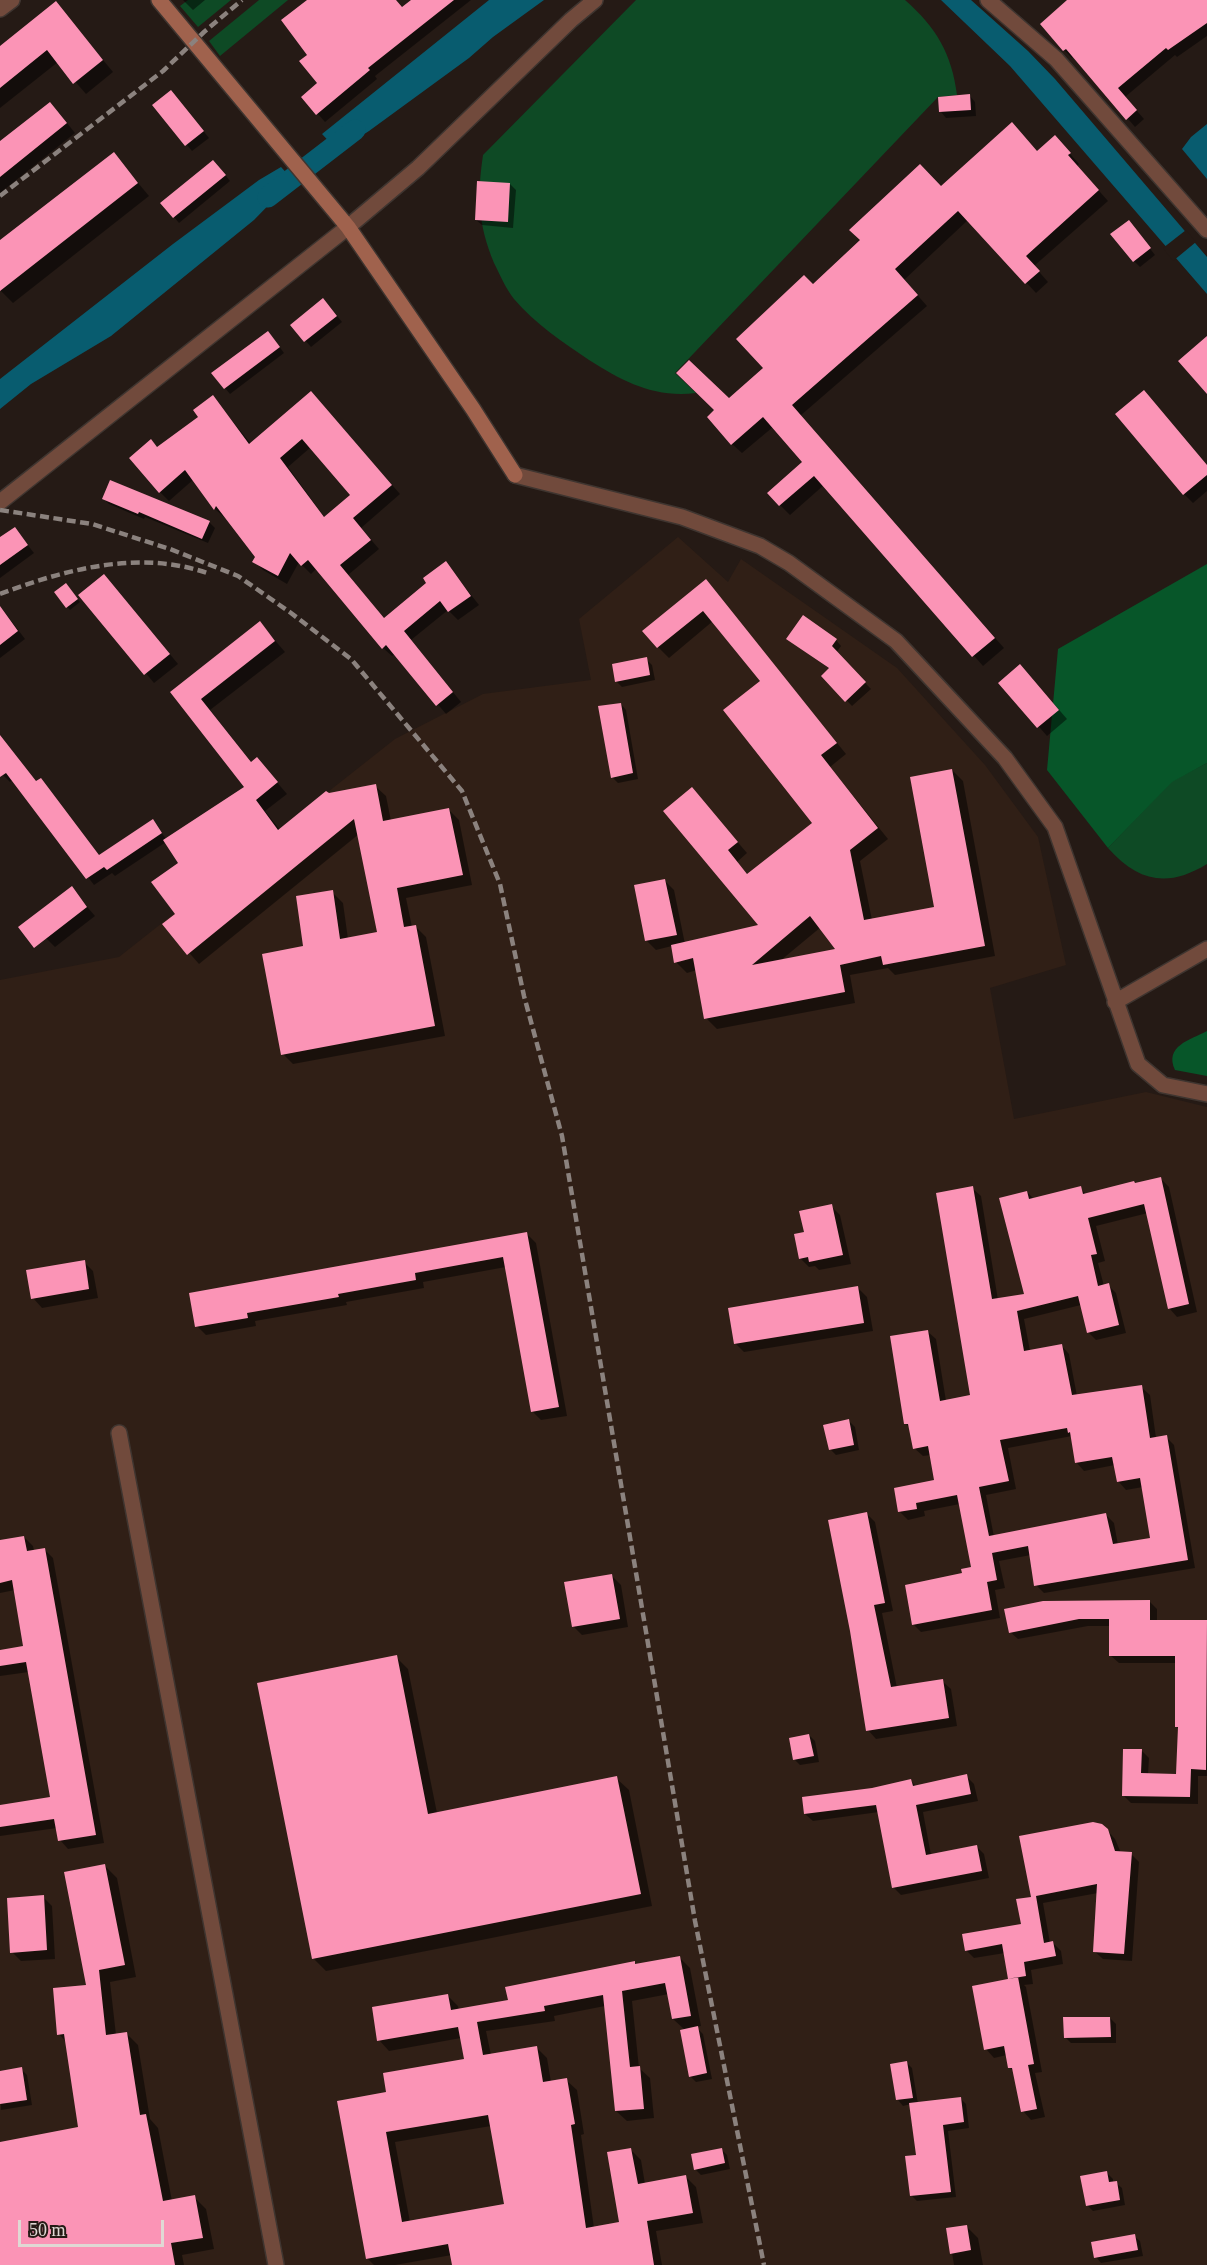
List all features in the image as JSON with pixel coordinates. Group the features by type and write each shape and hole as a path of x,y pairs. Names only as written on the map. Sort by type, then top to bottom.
{"street":[{"path":"0,9 12,0"},
{"path":"159,0 348,227 473,409 515,475 682,517 760,546 789,563 896,641 1005,758 1054,827 1138,1064 1163,1085 1207,1094"},
{"path":"0,502 348,227 418,168 571,20 595,0"},
{"path":"988,0 1056,59 1207,230"},
{"path":"1115,1002 1207,949"},
{"path":"118,1433 276,2265"}],"shaded area":[{"path":"678,537 728,582 741,559 897,668 985,765 1038,837 1066,965 990,988 1014,1119 1146,1092 1207,1107 1207,2265 0,2265 0,980 119,957 395,739 483,694 591,680 579,619"}],"green space":[{"path":"188,0 231,0 198,27 180,6"},
{"path":"259,0 288,0 220,56 209,41"},
{"path":"636,0 905,0 926,20 941,42 955,80 957,95 938,97 675,373 696,393 666,393 640,387 589,360 531,317 508,291 494,263 480,210 483,155"},
{"path":"1207,564 1207,763 1172,782 1108,848 1047,770 1058,649"},
{"path":"1207,763 1207,864 1193,872 1179,876 1154,878 1131,868 1108,848 1172,781"},
{"path":"1207,1031 1207,1076 1175,1070 1173,1055 1176,1049"}],"water":[{"path":"489,0 544,0 493,37 469,58 338,151 322,134"},
{"path":"941,0 971,0 1028,51 1055,79 1207,257 1207,294 1010,66"},
{"path":"1207,124 1207,179 1182,149 1191,137"},
{"path":"281,167 293,180 254,220 111,336 31,384 0,409 0,379 173,244 259,180"}],"pier":[{"path":"1186,230 1196,242 1173,261 1163,248"}],"building":[{"path":"307,0 396,0 402,7 411,0 454,0 368,68 370,70 316,115 301,97 317,83 299,61 307,55 281,20"},
{"path":"1067,0 1207,0 1207,23 1168,50 1166,48 1118,88 1137,110 1126,120 1066,49 1063,51 1040,24"},
{"path":"56,1 103,60 73,84 47,50 0,88 0,46"},
{"path":"171,90 204,131 185,146 152,105"},
{"path":"970,94 971,110 939,112 938,97"},
{"path":"50,102 67,123 0,177 0,141"},
{"path":"1012,122 1037,151 1055,135 1071,153 1068,155 1099,190 1026,256 1040,271 1025,284 958,211 895,269 918,295 792,405 995,638 972,657 814,476 779,506 767,493 802,462 763,417 731,445 707,417 714,410 676,373 689,360 729,398 763,368 736,339 804,275 813,284 860,240 849,230 920,164 941,186"},
{"path":"114,152 138,183 0,291 0,240"},
{"path":"213,160 226,175 173,218 160,203"},
{"path":"477,181 510,183 508,222 475,220"},
{"path":"1129,220 1151,248 1133,262 1110,234"},
{"path":"323,298 337,316 304,342 290,325"},
{"path":"268,331 280,347 224,389 211,373"},
{"path":"1207,336 1207,394 1178,361"},
{"path":"1144,390 1207,465 1207,475 1183,495 1115,414"},
{"path":"311,391 392,485 353,518 371,540 340,565 384,618 426,583 423,578 446,561 471,596 448,612 440,601 404,631 453,692 436,706 386,645 382,649 308,560 301,566 290,553 278,576 252,562 255,557 216,506 214,510 185,470 159,493 129,458 151,439 157,447 198,417 193,410 213,395 249,444","holes":["302,439 350,495 324,517 280,458"]},
{"path":"110,480 210,521 202,539 102,499"},
{"path":"15,527 28,545 0,565 0,537"},
{"path":"104,574 170,654 144,675 78,595"},
{"path":"706,579 837,743 821,755 878,828 850,850 864,920 934,907 910,777 952,769 985,946 883,965 881,956 840,965 845,992 704,1019 693,958 674,963 671,945 758,925 663,811 692,787 738,842 728,850 747,874 812,823 723,710 760,681 703,611 657,648 642,631","holes":["810,916 835,949 752,965"]},
{"path":"66,583 78,599 66,608 54,592"},
{"path":"0,606 18,631 0,645"},
{"path":"803,615 837,639 832,646 866,682 845,702 821,676 829,668 786,639"},
{"path":"260,621 275,641 201,699 251,762 257,757 278,782 256,800 278,830 326,791 329,793 376,784 383,821 449,808 463,875 397,888 404,927 416,925 435,1026 281,1055 262,954 303,946 296,896 333,890 340,939 377,932 354,819 187,955 162,924 175,914 151,882 178,863 163,840 244,787 170,692"},
{"path":"647,657 650,675 615,682 612,664"},
{"path":"1020,664 1059,710 1037,728 998,683"},
{"path":"621,703 633,773 611,778 598,706"},
{"path":"0,735 36,781 41,778 99,855 153,819 162,833 107,870 104,867 86,879 6,773 0,777"},
{"path":"665,879 677,935 645,941 634,885"},
{"path":"72,886 87,907 34,948 18,927"},
{"path":"1161,1177 1189,1304 1168,1309 1144,1204 1088,1218 1097,1254 1091,1255 1098,1286 1109,1283 1119,1325 1087,1333 1078,1296 1017,1311 1024,1351 1062,1344 1072,1395 1142,1385 1150,1438 1167,1435 1188,1560 1034,1586 1028,1546 992,1553 997,1580 987,1582 992,1610 912,1625 905,1585 962,1573 961,1569 971,1567 957,1495 916,1503 917,1509 898,1512 894,1488 934,1480 928,1446 913,1449 908,1424 904,1424 890,1336 928,1330 940,1401 970,1395 936,1193 973,1186 992,1299 1024,1294 999,1198 1027,1191 1029,1199 1081,1186 1083,1194 1134,1181 1135,1183","holes":["1067,1428 1068,1433 1070,1432 1075,1463 1112,1457 1117,1482 1140,1478 1150,1538 1113,1544 1106,1513 989,1536 979,1487 1009,1481 1000,1440"]},
{"path":"832,1204 843,1255 809,1262 808,1257 799,1259 794,1234 804,1232 799,1211"},
{"path":"527,1232 559,1407 531,1412 503,1257 415,1273 416,1280 338,1294 339,1297 247,1313 248,1318 195,1327 189,1293"},
{"path":"85,1260 89,1289 31,1299 26,1270"},
{"path":"858,1286 864,1323 734,1344 728,1308"},
{"path":"849,1419 854,1445 829,1450 823,1425"},
{"path":"867,1512 885,1603 874,1605 891,1687 943,1679 949,1718 866,1731 850,1631 828,1520"},
{"path":"24,1536 27,1551 45,1548 96,1835 58,1841 54,1819 0,1827 0,1805 50,1797 26,1662 0,1666 0,1650 23,1646 12,1580 0,1583 0,1540"},
{"path":"612,1574 620,1619 572,1627 564,1582"},
{"path":"1150,1600 1150,1620 1207,1620 1206,1770 1191,1769 1190,1797 1122,1796 1123,1749 1142,1749 1141,1773 1176,1774 1178,1727 1175,1727 1175,1656 1109,1656 1109,1619 1079,1619 1009,1633 1004,1609 1043,1601"},
{"path":"397,1655 428,1814 617,1776 641,1894 312,1959 257,1683"},
{"path":"809,1734 814,1756 793,1760 789,1738"},
{"path":"967,1774 971,1794 916,1805 926,1855 977,1845 982,1871 892,1888 876,1805 804,1814 802,1797 872,1788 911,1779 913,1786"},
{"path":"1093,1822 1102,1824 1108,1829 1115,1851 1132,1852 1124,1954 1093,1952 1097,1884 1036,1896 1044,1943 1053,1941 1056,1956 1024,1962 1026,1976 1008,1979 1002,1944 965,1951 962,1934 1021,1924 1016,1899 1031,1897 1019,1836"},
{"path":"105,1864 125,1965 99,1970 106,2035 127,2032 140,2115 146,2114 163,2201 195,2195 203,2238 171,2243 175,2265 0,2265 0,2142 78,2127 64,2034 57,2035 53,1988 86,1985 64,1872"},
{"path":"44,1895 47,1950 10,1953 7,1898"},
{"path":"680,1956 691,2016 672,2019 665,1983 622,1991 630,2067 640,2066 644,2109 615,2111 603,1995 544,2006 545,2011 477,2022 483,2055 537,2046 543,2082 567,2078 575,2124 571,2125 586,2228 619,2222 607,2152 631,2148 638,2184 686,2175 693,2213 647,2221 654,2265 452,2265 448,2244 366,2259 337,2101 386,2092 383,2073 464,2059 458,2027 377,2041 372,2007 448,1994 451,2010 508,2000 505,1987 635,1961 635,1964","holes":["488,2115 504,2204 402,2222 386,2132"]},
{"path":"1018,1977 1034,2064 1028,2065 1037,2109 1021,2112 1012,2068 1008,2068 1004,2046 984,2050 972,1986"},
{"path":"1063,2017 1110,2017 1111,2037 1064,2038"},
{"path":"698,2026 707,2073 689,2077 680,2030"},
{"path":"907,2061 913,2098 896,2100 890,2064"},
{"path":"22,2067 27,2100 0,2104 0,2071"},
{"path":"961,2097 964,2122 943,2125 951,2192 910,2196 905,2156 916,2155 909,2103"},
{"path":"722,2148 725,2163 694,2170 691,2154"},
{"path":"1107,2171 1109,2182 1117,2181 1120,2200 1086,2206 1080,2176"},
{"path":"967,2225 971,2250 950,2254 946,2228"},
{"path":"1135,2234 1138,2250 1094,2258 1091,2242"}],"waterway":[{"path":"268,197 355,130"}],"railway":[{"path":"0,196 163,71 242,0"},
{"path":"0,510 92,524 170,549 238,576 351,659 462,791 500,884 524,996 562,1136 695,1921 764,2265"},
{"path":"0,594 51,577 104,565 157,563 210,574"}]}
